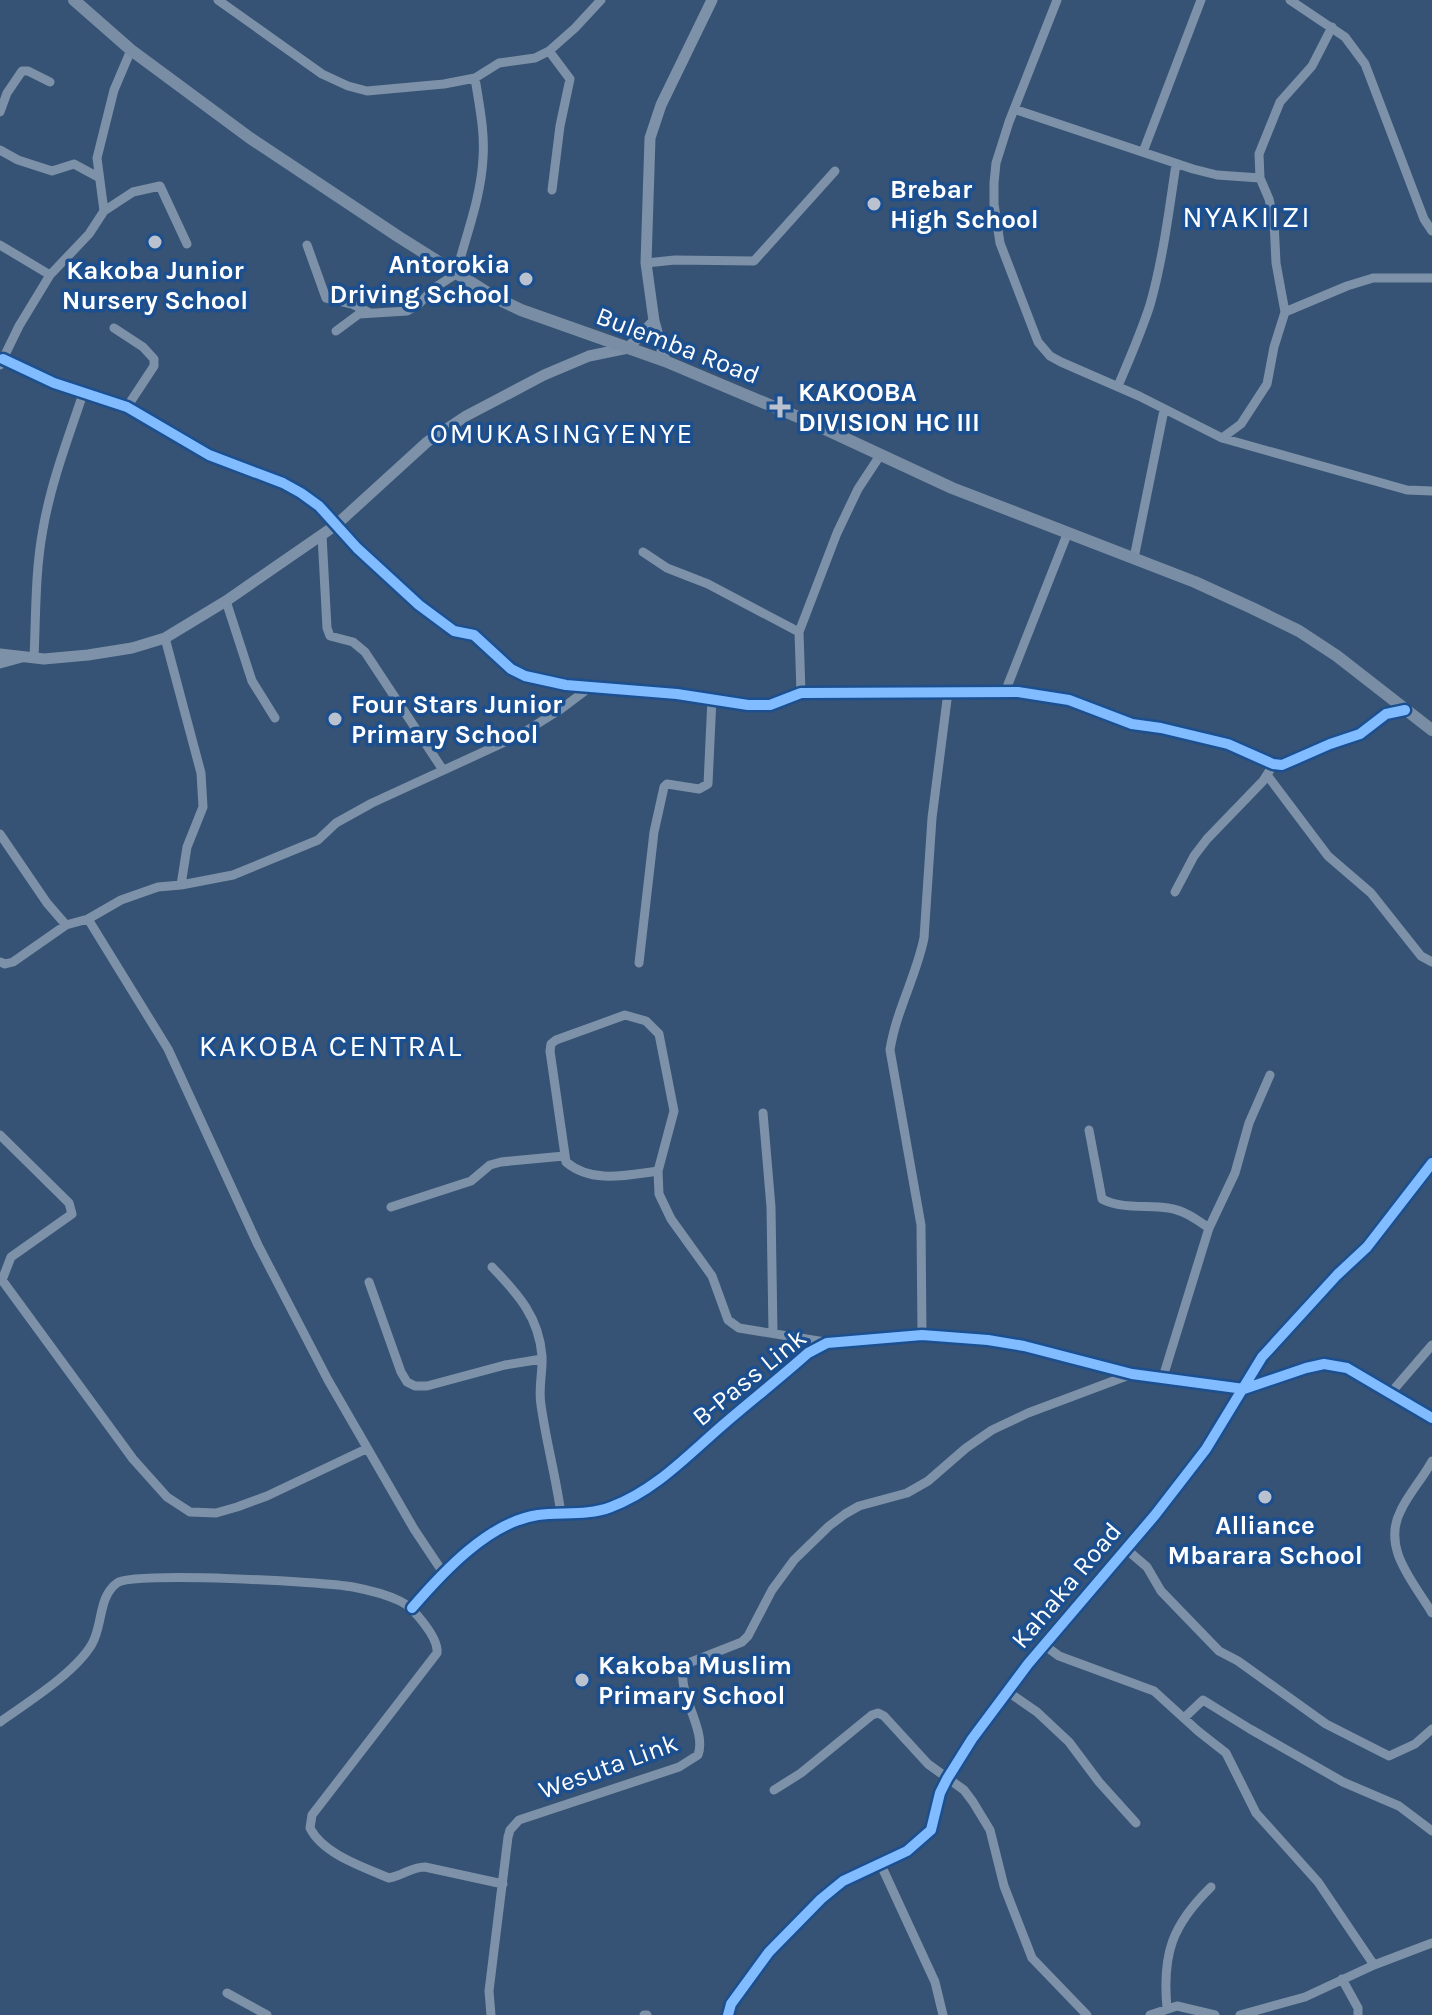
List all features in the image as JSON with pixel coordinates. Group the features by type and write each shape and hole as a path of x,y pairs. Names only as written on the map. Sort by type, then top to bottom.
{"main road":[{"name":"Bulemba Road","path":"74,0 131,50 250,138 456,274 521,310 665,361 952,488 1195,582 1299,631 1337,656 1432,730"}],"street":[{"path":"218,0 322,74 367,91 475,78 499,63 535,58 549,51 601,0"},
{"path":"665,361 654,321 646,263 650,138 661,105 712,0"},
{"path":"1057,0 996,163 994,204 1000,243 1038,342 1050,356 1222,438 1407,490 1432,491"},
{"path":"1143,152 1201,0"},
{"path":"1290,0 1345,37 1365,64 1424,219 1432,231"},
{"path":"1222,438 1241,424 1267,384 1285,312 1276,263 1274,221 1260,178 1259,154 1280,102 1312,66 1332,27"},
{"path":"104,211 97,158 114,90 131,50"},
{"path":"549,51 570,79 552,190"},
{"path":"0,112 7,93 22,71 50,82"},
{"path":"336,331 359,314 407,311 456,274 477,203 484,157 475,78"},
{"path":"1014,109 1176,164 1217,175 1260,178"},
{"path":"0,150 18,160 52,171 74,164 98,177"},
{"path":"1118,386 1149,307 1163,248 1176,164"},
{"path":"646,263 675,260 754,261 835,171"},
{"path":"187,244 160,186 133,192 104,211 89,234 50,275 19,326 2,362 83,394 127,407 209,455 301,493 319,506 357,548 419,605 454,631 474,635 511,669 540,681 712,698 748,705 770,705 801,693 1005,692 1048,695 1132,724 1228,744 1282,765 1351,738 1386,714 1405,710"},
{"path":"0,245 50,275"},
{"path":"307,245 326,298 352,304 368,312"},
{"path":"1285,312 1373,278 1432,278"},
{"path":"0,664 30,658 108,653 165,638 226,601 336,525 427,442 466,416 544,375 589,356 628,348 654,321"},
{"path":"114,328 143,347 154,359 154,366 127,407"},
{"path":"30,658 43,529 55,478 83,394"},
{"path":"1134,558 1164,410"},
{"path":"801,693 799,632 837,533 858,489 881,454"},
{"path":"1005,692 1068,532"},
{"path":"322,535 330,636 353,642 365,652 443,770"},
{"path":"643,552 667,568 715,587 799,632"},
{"path":"226,601 252,681 275,718"},
{"path":"165,638 201,783 203,807 187,847 181,885"},
{"path":"0,654 30,658"},
{"path":"0,962 13,962 66,925 88,919 121,900 158,887 233,875 301,848 318,840 348,816 518,736 589,688"},
{"path":"922,1335 921,1225 890,1050 893,1027 921,954 924,938 932,818 948,692"},
{"path":"639,963 654,832 664,787 667,784 699,789 708,784 712,698"},
{"path":"1175,892 1207,839 1267,775 1273,764"},
{"path":"1267,775 1328,856 1371,893 1421,956 1432,962"},
{"path":"0,834 47,903 66,925"},
{"path":"88,919 168,1049 258,1245 366,1449 444,1574"},
{"path":"658,1171 612,1177 572,1167 566,1162 551,1044 625,1015 646,1021 659,1034 674,1111 658,1171 657,1181 663,1205 712,1276 728,1320 739,1328 827,1343"},
{"path":"1163,1377 1209,1228 1235,1173 1249,1123 1270,1075"},
{"path":"763,1113 771,1207 773,1333"},
{"path":"1089,1130 1102,1199 1113,1203 1170,1208 1188,1214 1209,1228"},
{"path":"0,1135 69,1203 72,1210 72,1214 11,1257 2,1280 133,1459 167,1497 190,1512 216,1513 267,1496 366,1449"},
{"path":"391,1207 471,1181 490,1165 564,1156"},
{"name":"Kahaka Road","path":"728,2015 731,2004 769,1952 807,1912 843,1881 907,1851 931,1830 940,1793 972,1739 1044,1645 1206,1449 1262,1357 1367,1247 1432,1163"},
{"path":"492,1267 531,1313 542,1359 540,1398 561,1514"},
{"path":"369,1282 401,1372 407,1382 415,1386 427,1386 505,1365 542,1359"},
{"name":"B-Pass Link","path":"412,1608 444,1574 496,1529 510,1522 611,1507 652,1485 808,1353 827,1343 922,1335 1024,1346 1132,1374 1244,1389 1324,1364 1347,1368 1432,1418"},
{"path":"1389,1395 1432,1345"},
{"name":"Wesuta Link","path":"491,2015 489,1991 510,1830 519,1820 679,1767 698,1755 700,1743 683,1687 683,1670 691,1662 742,1642 772,1590 794,1560 829,1526 859,1506 907,1493 928,1481 992,1430 1028,1413 1132,1374"},
{"path":"1432,1461 1401,1509 1392,1538 1397,1555 1432,1613"},
{"path":"1126,1549 1147,1567 1161,1591 1212,1646 1326,1724 1389,1756 1415,1744 1432,1729"},
{"path":"0,1722 62,1674 91,1646 108,1594 125,1579 183,1577 351,1586 391,1597 412,1608 435,1641 437,1653 312,1815 310,1828 321,1842 334,1851 389,1878 416,1867 425,1867 503,1884"},
{"path":"1044,1645 1059,1656 1154,1691 1226,1753 1256,1813 1318,1882 1374,1965"},
{"path":"1008,1692 1037,1712 1069,1742 1136,1823"},
{"path":"1184,1718 1203,1700 1343,1782 1399,1806 1432,1831"},
{"path":"774,1790 823,1756 872,1715 878,1713 884,1716 928,1764 964,1790 990,1830 1004,1886 1032,1958 1087,2015"},
{"path":"881,1865 935,1982 943,2015"},
{"path":"1167,2008 1164,1976 1174,1936 1187,1914 1211,1887"},
{"path":"1240,2015 1305,1997 1374,1965 1432,1943"},
{"path":"1342,1979 1358,2008 1358,2015"},
{"path":"227,1993 267,2015"},
{"path":"1150,2015 1167,2008 1188,2008 1215,2015"}],"cycle path":[{"path":"3,359 54,383 127,407 209,455 301,493 319,506 357,548 419,605 454,631 474,635 511,669 525,676 566,685 677,694 748,705 770,705 801,693 1018,692 1069,700 1132,724 1228,744 1282,765 1360,734 1386,714 1405,710"},
{"path":"728,2015 731,2004 769,1952 821,1899 843,1881 907,1851 931,1830 940,1793 947,1779 972,1739 1028,1664 1155,1515 1206,1449 1262,1357 1367,1247 1432,1163"},
{"path":"412,1608 468,1551 502,1527 538,1515 602,1510 642,1492 671,1471 808,1353 827,1343 922,1335 988,1340 1024,1346 1132,1374 1244,1389 1324,1364 1347,1368 1432,1418"}],"place":[{"name":"Brebar High School","path":"874,204"},
{"name":"Kakoba Junior Nursery School","path":"155,242"},
{"name":"Antorokia Driving School","path":"526,279"},
{"name":"KAKOOBA DIVISION HC III","path":"780,407"},
{"name":"Four Stars Junior Primary School","path":"335,719"},
{"name":"Alliance Mbarara School","path":"1265,1497"},
{"name":"Kakoba Muslim Primary School","path":"582,1680"}],"district":[{"name":"NYAKIIZI","path":"1247,217"},
{"name":"OMUKASINGYENYE","path":"562,433"},
{"name":"KAKOBA CENTRAL","path":"331,1046"}]}
